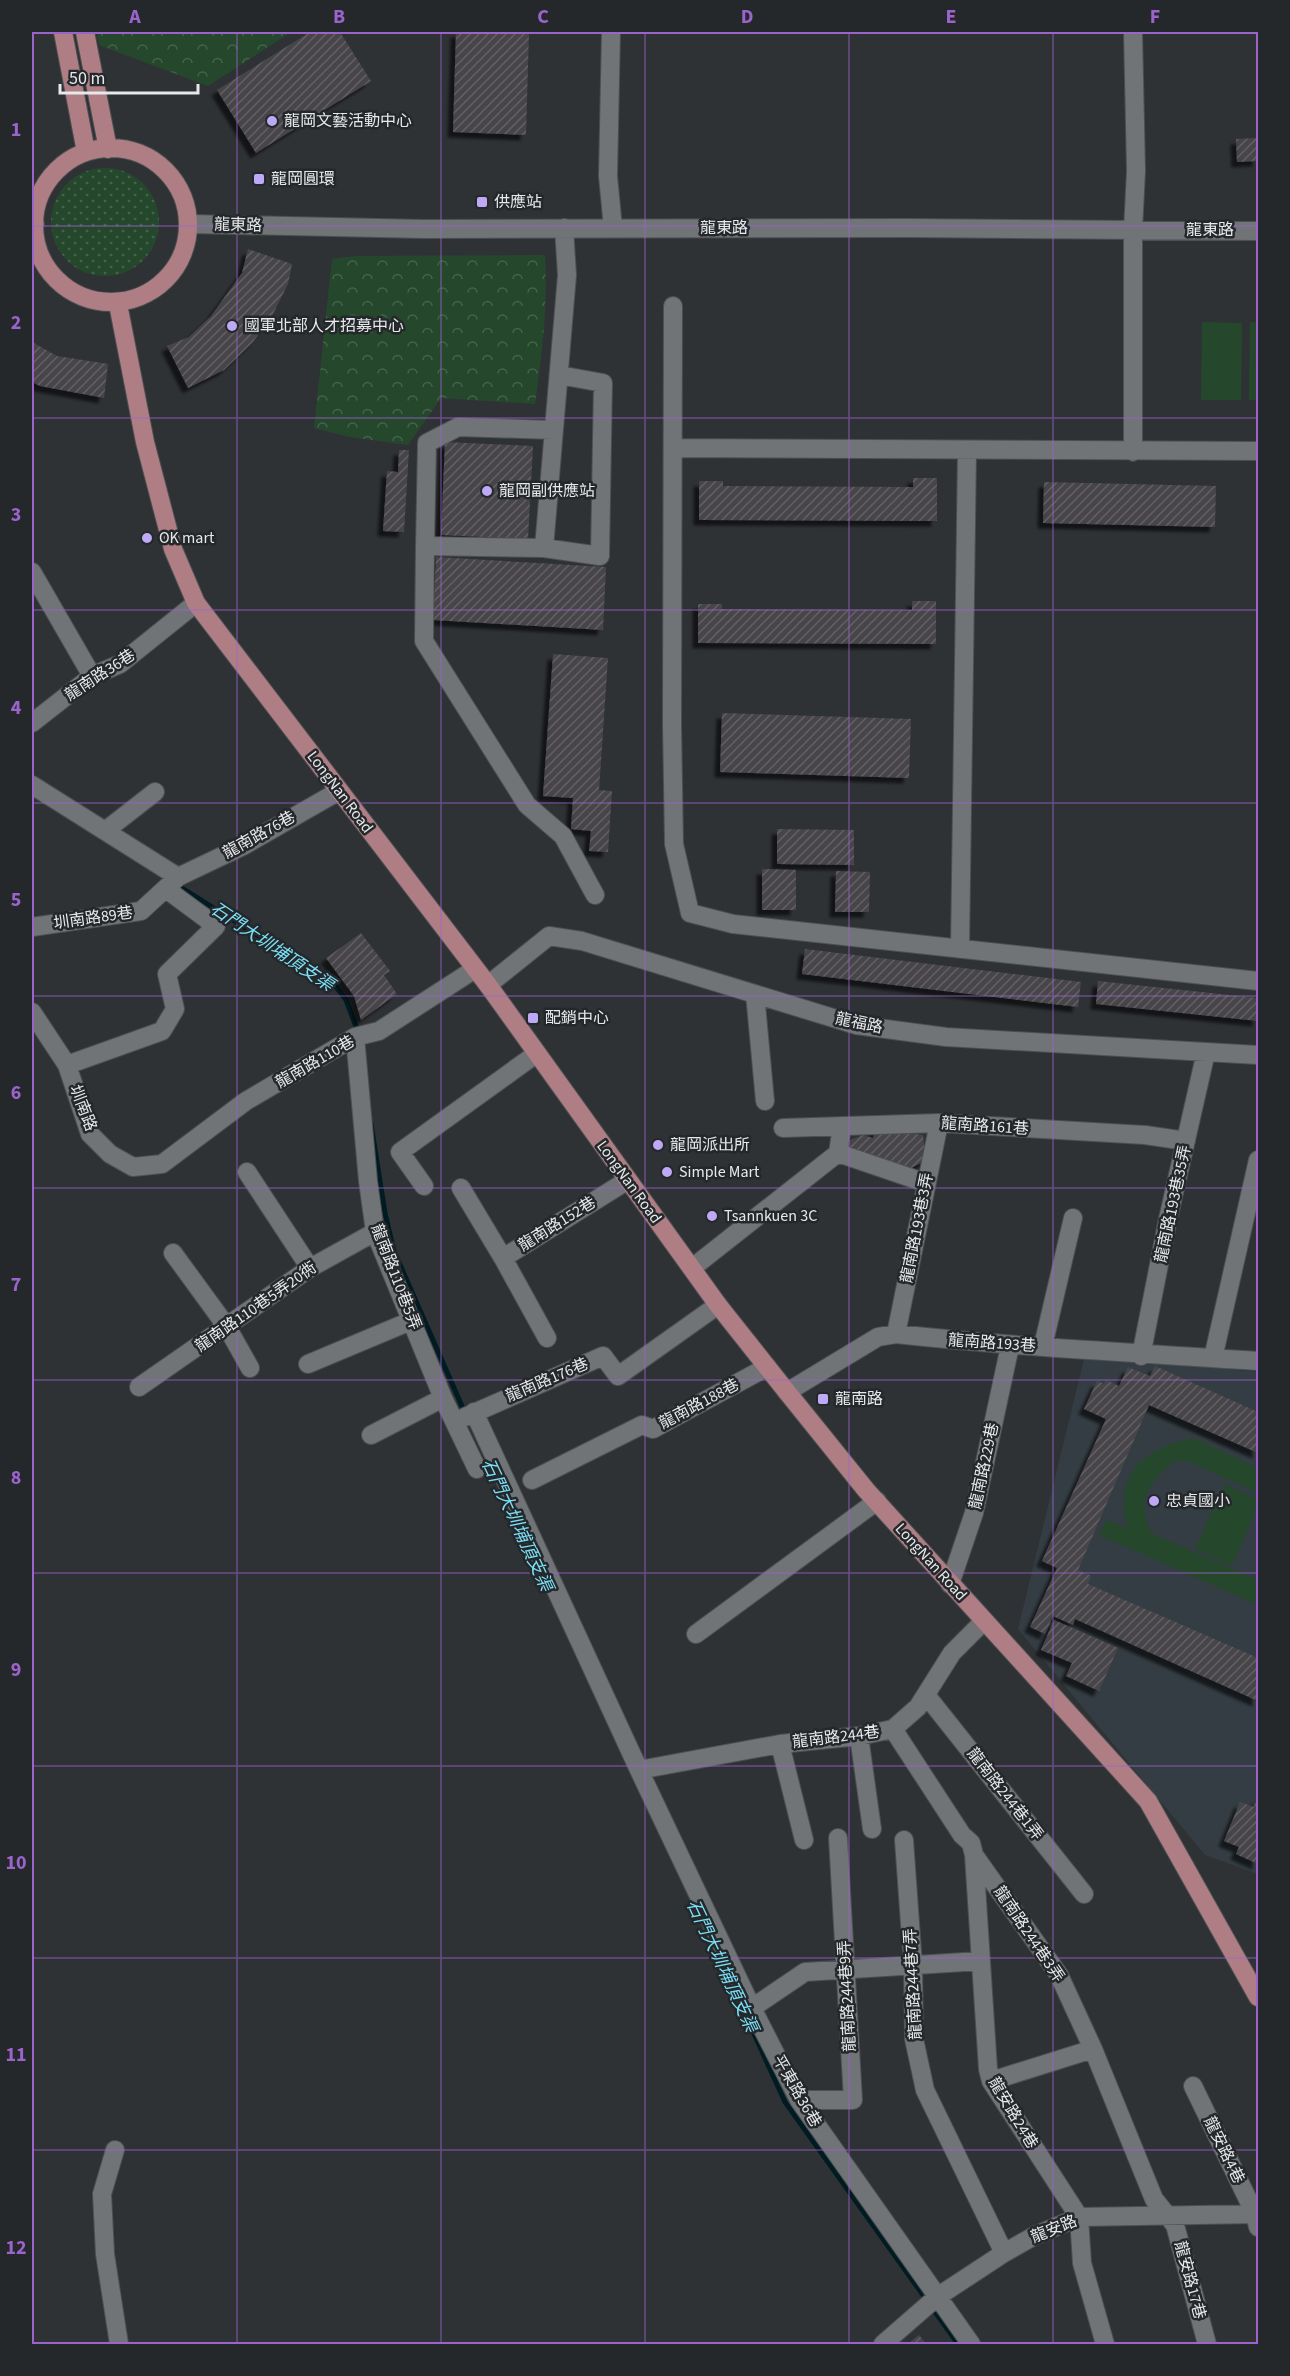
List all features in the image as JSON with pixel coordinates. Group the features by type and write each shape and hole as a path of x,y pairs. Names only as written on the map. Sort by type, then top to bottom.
{"main road":[{"path":"63,32 86,152"},
{"path":"85,32 108,149"},
{"path":"108,149 133,150 155,159 176,182 185,203 190,224 186,250 176,269 162,285 118,304 98,302 76,295 42,264 33,230 37,204 58,168 73,157 86,152 108,149"},
{"name":"LongNan Road","path":"118,304 145,442 170,538 196,603 488,985 718,1305 767,1367 877,1501 1148,1801 1258,1997"}],"street":[{"path":"611,32 608,176 613,228"},
{"path":"1133,32 1136,171 1133,230 1133,452"},
{"name":"龍東路","path":"190,224 424,228 1258,231"},
{"path":"544,548 567,275 564,228"},
{"path":"673,306 674,844 690,913 734,924 1258,981"},
{"path":"425,546 544,548 600,556 603,383 559,375"},
{"path":"554,430 458,427 427,442 424,641 527,806 563,836 594,895"},
{"path":"674,448 1258,451"},
{"path":"960,949 967,451"},
{"path":"32,572 92,676"},
{"name":"龍南路36巷","path":"32,723 92,676 120,664 196,603"},
{"path":"32,785 105,831 172,883 216,926 167,974 175,1009 162,1031 67,1065"},
{"name":"龍南路76巷","path":"172,883 243,846 339,791"},
{"path":"105,831 156,792"},
{"name":"圳南路89巷","path":"32,927 141,911 172,883"},
{"name":"龍福路","path":"488,985 549,936 582,941 856,1025 946,1037 1258,1055"},
{"name":"龍南路110巷","path":"162,1164 246,1101 355,1037 379,1031 475,969"},
{"path":"755,994 765,1101"},
{"name":"圳南路","path":"32,1012 67,1065 90,1134 110,1154 133,1167 162,1164"},
{"name":"龍南路110巷5弄","path":"355,1037 375,1232 413,1320 443,1398 477,1469"},
{"name":"龍南路193巷35弄","path":"1141,1356 1206,1052"},
{"path":"424,1186 400,1152 536,1054"},
{"name":"龍南路161巷","path":"783,1128 939,1123 1145,1136 1186,1141"},
{"name":"龍南路193巷3弄","path":"896,1334 939,1123"},
{"path":"692,1268 838,1153 842,1126"},
{"path":"838,1153 927,1183"},
{"path":"1213,1359 1258,1160"},
{"path":"247,1172 310,1268"},
{"name":"龍南路152巷","path":"547,1338 503,1258 628,1180"},
{"path":"461,1188 503,1258"},
{"path":"1043,1346 1073,1218"},
{"name":"龍南路110巷5弄20衖","path":"139,1387 310,1268 375,1232"},
{"path":"173,1253 227,1327 250,1368"},
{"name":"龍南路176巷","path":"455,1421 603,1356 618,1376 718,1305"},
{"path":"308,1364 413,1320"},
{"name":"龍南路193巷","path":"787,1392 878,1337 896,1334 1141,1356 1258,1361"},
{"name":"龍南路229巷","path":"950,1584 974,1513 1010,1346"},
{"name":"龍南路188巷","path":"532,1479 642,1425 653,1429 767,1367"},
{"path":"371,1435 443,1398"},
{"name":"平東路36巷","path":"474,1412 639,1770 752,2008 799,2100 934,2300 971,2344"},
{"path":"696,1634 877,1501"},
{"name":"龍南路244巷","path":"639,1770 780,1744 893,1730 918,1707 952,1653 984,1621"},
{"name":"龍南路244巷1弄","path":"926,1695 1084,1894"},
{"name":"龍南路244巷3弄","path":"893,1730 962,1835 972,1843 974,1855 1059,1975 1093,2049 1154,2199 1170,2217"},
{"path":"859,1736 872,1829"},
{"path":"780,1744 804,1840"},
{"name":"龍南路244巷9弄","path":"799,2100 853,2100 838,1838"},
{"name":"龍南路244巷7弄","path":"904,1840 913,1965 914,2039 925,2090 1004,2253"},
{"name":"龍安路24巷","path":"974,1855 988,2069 991,2081 1079,2217"},
{"path":"752,2008 805,1972 980,1961"},
{"path":"991,2081 1093,2049"},
{"name":"龍安路4巷","path":"1193,2086 1257,2218"},
{"path":"115,2150 102,2194 105,2254 118,2344"},
{"path":"1079,2217 1082,2263 1105,2344"},
{"name":"龍安路","path":"883,2344 934,2300 1004,2253 1034,2236 1079,2217 1257,2218"},
{"name":"龍安路17巷","path":"1170,2217 1175,2225 1207,2344"}],"shaded area":[{"name":"忠貞國小","path":"1085,1355 1258,1372 1258,1874 1205,1855 1018,1629"}],"green space":[{"path":"97,32 291,32 208,86 99,45"},
{"path":"105,168 126,172 143,184 155,201 159,222 155,243 143,260 126,272 105,276 84,272 67,260 55,243 51,222 55,201 67,184 84,172"},
{"path":"545,255 544,330 535,404 441,398 408,445 350,437 314,428 332,259 356,256"},
{"path":"1202,322 1242,323 1241,400 1201,400"},
{"path":"1250,322 1258,322 1258,400 1249,400"},
{"path":"1194,1438 1258,1468 1258,1493 1188,1461 1174,1461 1157,1477 1147,1492 1145,1510 1151,1533 1258,1580 1258,1605 1099,1535 1107,1520 1127,1528 1125,1490 1129,1479 1142,1461 1161,1448"},
{"path":"1224,1484 1258,1499 1258,1506 1232,1566 1195,1549"}],"building":[{"name":"龍岡文藝活動中心","path":"310,32 340,32 371,81 256,153 217,90"},
{"path":"456,32 529,32 526,135 453,132"},
{"path":"1258,138 1258,161 1237,162 1236,139"},
{"name":"國軍北部人才招募中心","path":"248,249 292,264 288,284 273,314 253,342 224,370 188,388 167,346 189,337 211,316 242,273"},
{"path":"32,342 57,356 108,364 104,398 40,386 32,382"},
{"name":"龍岡副供應站","path":"445,442 533,446 528,539 441,535"},
{"path":"399,450 409,450 404,532 383,531 387,471 398,472"},
{"path":"913,478 937,478 937,521 699,520 699,481 723,481 723,486 913,487"},
{"path":"1044,482 1216,486 1215,527 1043,523"},
{"path":"436,557 606,567 603,630 433,620"},
{"path":"912,601 936,601 936,644 698,643 698,604 722,604 722,609 912,610"},
{"path":"553,654 608,658 599,790 612,791 608,852 589,851 591,831 571,829 573,798 543,796"},
{"path":"722,713 911,719 909,778 720,772"},
{"path":"777,829 854,830 854,865 777,864"},
{"path":"762,869 796,870 796,910 762,910"},
{"path":"836,871 870,872 869,912 835,912"},
{"path":"361,933 390,971 384,975 397,994 361,1020 354,996 326,958"},
{"path":"805,949 1081,982 1078,1007 802,974"},
{"path":"1098,981 1258,998 1258,1021 1096,1004"},
{"path":"875,1129 923,1135 926,1160 908,1170 847,1153 850,1140 863,1135 873,1138"},
{"path":"1155,1366 1258,1412 1258,1453 1149,1405 1078,1570 1091,1576 1088,1584 1258,1658 1258,1701 1075,1619 1073,1625 1053,1616 1045,1634 1030,1627 1057,1568 1042,1561 1106,1419 1084,1409 1097,1381 1104,1384 1106,1380 1119,1386 1128,1367 1150,1376"},
{"path":"1054,1620 1118,1648 1099,1691 1066,1676 1072,1663 1041,1650"},
{"path":"1258,1796 1258,1864 1236,1854 1239,1847 1224,1841 1240,1802 1254,1807"},
{"path":"919,2335 926,2344 907,2344"}],"waterway":[{"name":"石門大圳埔頂支渠","path":"174,883 333,983 346,1000 358,1032"},
{"name":"石門大圳埔頂支渠","path":"371,1124 385,1213 394,1251 465,1413"},
{"name":"石門大圳埔頂支渠","path":"745,2014 785,2102 958,2344"}],"place":[{"name":"龍岡文藝活動中心","path":"272,121"},
{"name":"龍岡圓環","path":"259,179"},
{"name":"供應站","path":"482,202"},
{"name":"國軍北部人才招募中心","path":"232,326"},
{"name":"龍岡副供應站","path":"487,491"},
{"name":"OK mart","path":"147,538"},
{"name":"配銷中心","path":"533,1018"},
{"name":"龍岡派出所","path":"658,1145"},
{"name":"Simple Mart","path":"667,1172"},
{"name":"Tsannkuen 3C","path":"712,1216"},
{"name":"龍南路","path":"823,1399"},
{"name":"忠貞國小","path":"1154,1501"}]}
